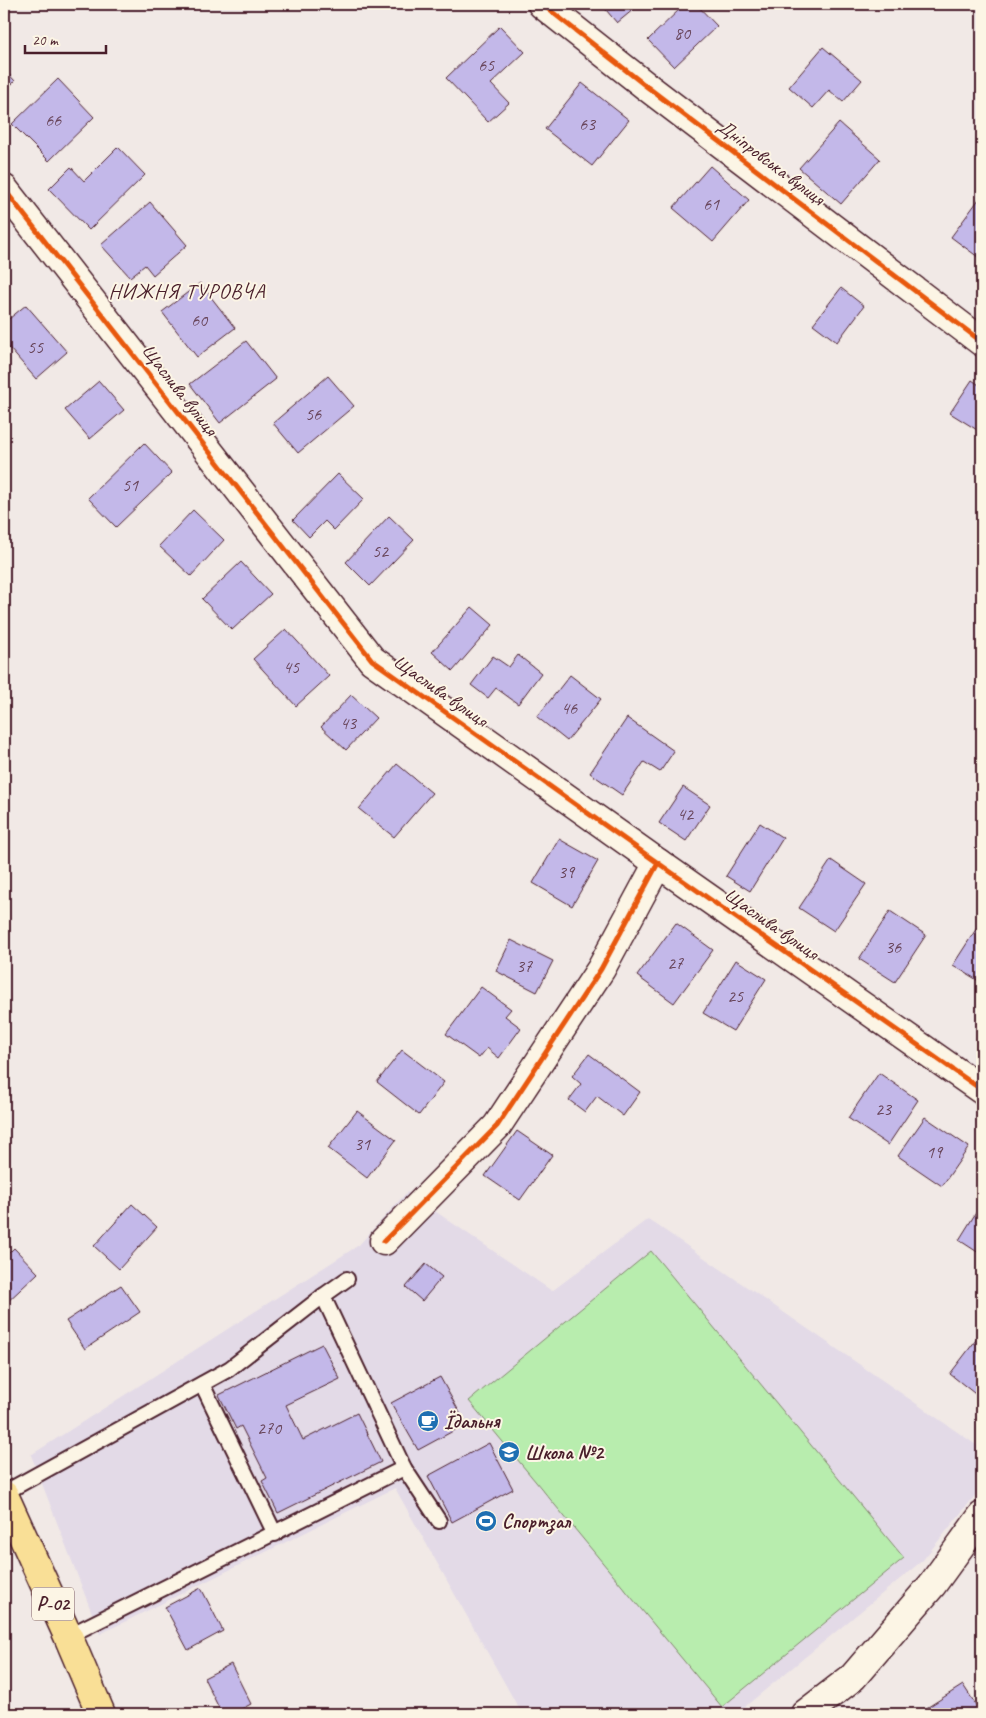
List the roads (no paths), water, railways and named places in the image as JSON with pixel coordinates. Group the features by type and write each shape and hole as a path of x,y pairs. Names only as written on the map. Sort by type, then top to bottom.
{"main road":[{"name":"Р-02","path":"4,1494 101,1714"}],"street":[{"name":"Дніпровська вулиця","path":"542,4 646,86 982,342"},
{"name":"Щаслива вулиця","path":"4,189 372,660 982,1090"},
{"path":"384,1240 497,1126 602,969 658,863"},
{"path":"805,1714 854,1677 932,1585 982,1516"}],"lane":[{"path":"4,1494 229,1369 347,1279"},
{"path":"324,1296 404,1468 439,1520"},
{"path":"202,1384 275,1534"},
{"path":"68,1636 404,1468"}],"place":[{"name":"Їдальня","path":"428,1421"},
{"name":"Школа №2","path":"509,1452"},
{"name":"Спортзал","path":"486,1521"}],"district":[{"name":"НИЖНЯ ТУРОВЧА","path":"187,291"}]}
